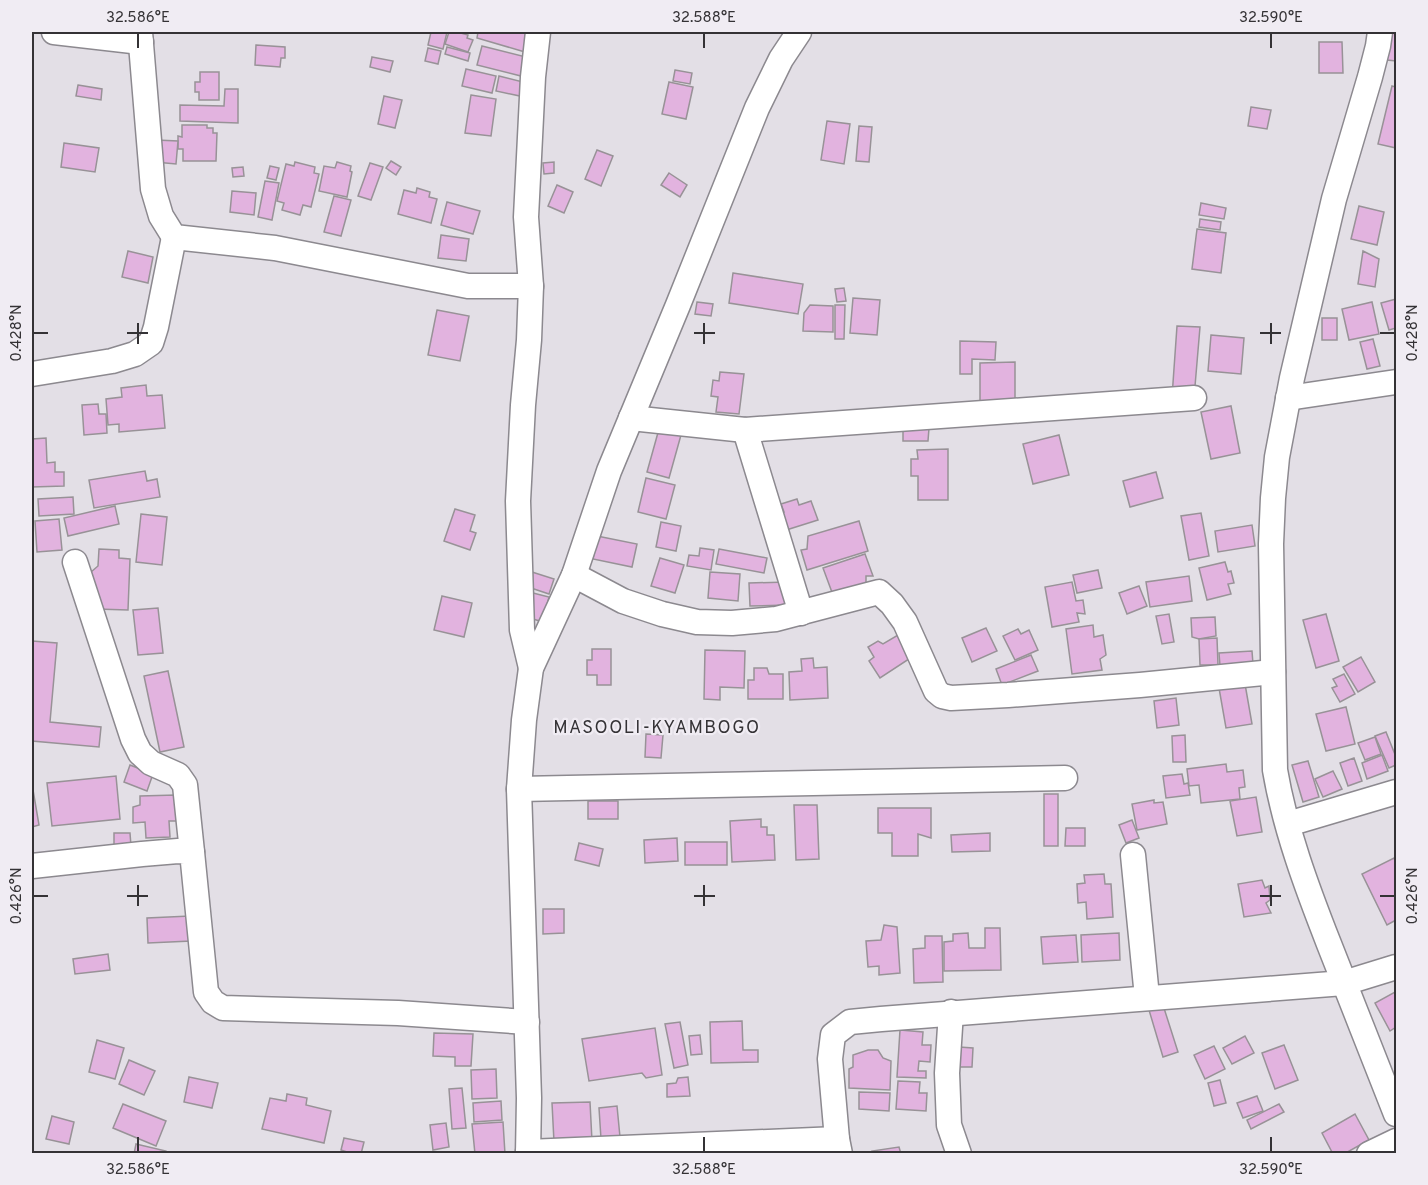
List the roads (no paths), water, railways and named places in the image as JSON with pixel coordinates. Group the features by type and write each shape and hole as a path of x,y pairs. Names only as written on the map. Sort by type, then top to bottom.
{"street":[{"path":"32,374 112,361 135,354 151,343 174,237 161,216 153,189 141,37 54,32"},
{"path":"531,668 522,630 518,501 529,340 531,286 526,217 533,76 538,32"},
{"path":"799,32 781,59 757,108 609,471 574,575 531,668 524,720 519,789 529,1098 528,1153 838,1146 830,1059 833,1035 850,1022 951,1012 1344,982 1396,967"},
{"path":"1380,32 1370,77 1334,200 1292,378 1277,457 1271,544 1275,770 1278,787 1296,853 1318,916 1396,1114"},
{"path":"174,237 275,248 468,286 531,286"},
{"path":"1288,398 1396,382"},
{"path":"631,418 745,430 1194,398"},
{"path":"745,430 801,613"},
{"path":"75,562 133,739 140,753 151,763 178,775 185,785 206,992 213,1002 223,1008 398,1013 527,1022"},
{"path":"574,575 623,601 662,614 698,622 732,623 776,619 879,592 892,604 905,622 936,691 942,696 951,698 1273,672"},
{"path":"519,789 1065,778"},
{"path":"1288,824 1396,792"},
{"path":"32,866 142,854 192,852"},
{"path":"1133,855 1147,998"},
{"path":"951,1012 947,1073 949,1125 959,1154"},
{"path":"1369,1154 1396,1141"}],"district":[{"name":"MASOOLI-KYAMBOGO","path":"657,727"}]}
